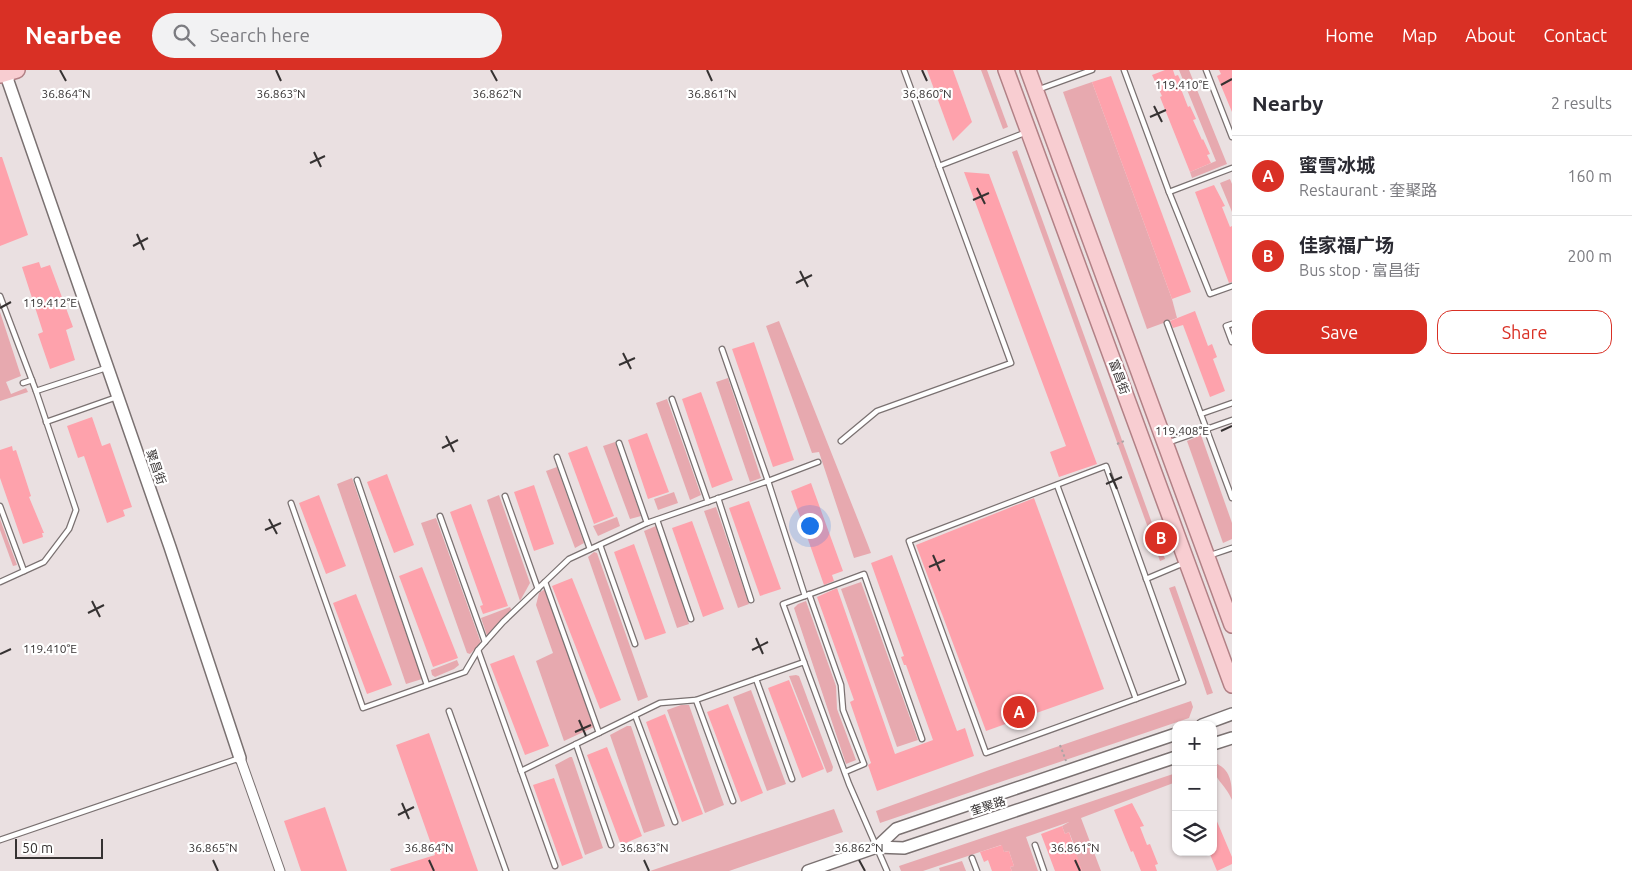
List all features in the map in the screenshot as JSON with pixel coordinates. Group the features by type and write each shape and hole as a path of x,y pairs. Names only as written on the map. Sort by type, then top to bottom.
{"main road":[{"name":"富昌街","path":"1006,70 1232,685"},
{"name":"富昌街","path":"1028,70 1232,625"}],"street":[{"name":"聚昌街","path":"9,72 8,81 280,871"},
{"path":"1213,721 1232,714"},
{"path":"878,847 896,829 1172,735"},
{"path":"1217,743 1232,738"},
{"name":"奎聚路","path":"808,871 878,847 904,848 1172,758"}],"lane":[{"path":"841,442 877,411 1011,363 904,70"},
{"path":"1036,91 1092,70"},
{"path":"1124,70 1169,192 1210,294 1232,286"},
{"path":"1206,70 1232,137"},
{"path":"939,166 1029,132"},
{"path":"1169,192 1232,168"},
{"path":"0,296 36,391 76,510 69,529 44,562 0,582"},
{"path":"1167,323 1232,498"},
{"path":"1232,324 1226,326 1232,342"},
{"path":"722,349 807,595 841,685 843,710 864,764 845,772"},
{"path":"36,391 106,368"},
{"path":"23,383 32,380"},
{"path":"46,422 117,397"},
{"path":"672,399 708,502"},
{"path":"1201,414 1232,403"},
{"path":"1165,443 1232,420"},
{"path":"619,443 647,523"},
{"path":"557,457 590,549"},
{"path":"291,503 363,708 465,672 478,650 503,622 569,559 647,523 818,462"},
{"path":"1106,466 1183,682 986,753 909,541 1057,485 1106,466"},
{"path":"357,480 427,686"},
{"path":"1057,485 1136,699"},
{"path":"505,496 538,589"},
{"path":"718,498 751,600"},
{"path":"0,506 24,571"},
{"path":"440,516 485,642"},
{"path":"657,520 691,619"},
{"path":"600,545 635,644"},
{"path":"1207,557 1232,548"},
{"path":"1146,579 1187,562"},
{"path":"887,871 845,772 783,604 864,574 922,739"},
{"path":"545,582 599,733"},
{"path":"478,650 555,866"},
{"path":"521,771 660,703 696,700 804,662"},
{"path":"756,679 792,779"},
{"path":"696,700 733,801"},
{"path":"449,711 506,871"},
{"path":"635,715 675,822"},
{"path":"576,744 611,845"},
{"path":"0,840 240,758"},
{"path":"1035,845 1044,871"},
{"path":"972,858 977,871"}],"path":[{"path":"1117,444 1124,440"},
{"path":"1060,746 1069,770"}],"shaded area":[{"path":"981,70 987,70 1008,127 1003,129"},
{"path":"1179,70 1189,70 1227,164 1192,178 1190,172 1216,161"},
{"path":"1092,82 1172,299 1177,318 1147,329 1063,92"},
{"path":"1017,150 1165,559 1160,561 1012,152"},
{"path":"1230,179 1232,184 1232,212 1220,183"},
{"path":"0,312 21,376 6,382 11,394 26,388 28,392 0,401"},
{"path":"779,321 871,553 854,558 819,452 812,453 766,326"},
{"path":"728,378 761,478 750,482 716,382"},
{"path":"667,399 701,495 690,500 656,403"},
{"path":"1201,435 1232,523 1232,539 1223,543 1187,441"},
{"path":"615,442 641,516 630,519 603,446"},
{"path":"557,467 584,543 575,548 546,471"},
{"path":"352,478 422,679 406,684 337,484"},
{"path":"674,492 678,503 658,510 654,499"},
{"path":"499,495 530,583 520,601 487,500"},
{"path":"716,507 749,604 738,608 704,511"},
{"path":"617,517 620,526 598,536 593,526"},
{"path":"436,518 481,643 470,654 467,653 421,523"},
{"path":"0,519 17,565 13,566 0,530"},
{"path":"656,526 689,624 677,628 644,531"},
{"path":"594,552 597,553 648,697 638,701 588,557"},
{"path":"861,582 918,740 897,747 841,589"},
{"path":"1175,586 1213,693 1207,695 1169,588"},
{"path":"545,589 594,727 564,741 536,661 553,653 536,605 539,593"},
{"path":"806,601 836,686 837,709 856,760 846,764 794,608"},
{"path":"510,607 512,611 487,636 481,618"},
{"path":"457,660 459,665 454,669 435,677 432,675 431,670"},
{"path":"789,676 799,676 833,767 832,771 827,773"},
{"path":"751,690 786,784 767,791 733,697"},
{"path":"1191,701 1193,707 1189,718 1172,721 1172,724 880,823 876,811"},
{"path":"681,705 689,705 724,805 705,813 667,710"},
{"path":"627,726 631,726 665,826 644,833 610,735"},
{"path":"572,757 603,848 585,855 555,765"},
{"path":"1217,764 1227,772 1232,787 1232,800 1217,777"},
{"path":"1172,774 1172,784 1081,818 1101,871 1082,871 1071,849 1075,847 1069,832 1065,834 1062,826 1069,822 1026,837 1038,871 1012,871 1010,867 1014,866 1009,851 1004,852 1001,845 923,871 901,871 899,866"},
{"path":"834,809 843,832 729,871 650,871"},
{"path":"962,861 966,871 940,871 939,868"}],"building":[{"path":"927,70 953,70 972,122 953,141"},
{"path":"1165,70 1173,70 1175,76 1178,75 1184,88 1181,89 1188,107 1190,106 1196,119 1193,120 1210,154 1207,155 1211,163 1190,172 1160,97 1162,96 1152,75"},
{"path":"1219,70 1232,70 1232,112 1217,76 1221,74"},
{"path":"1111,76 1191,292 1172,299 1092,82"},
{"path":"0,157 2,157 28,235 0,246"},
{"path":"964,172 989,174 1097,464 1059,477 1050,452 1066,446"},
{"path":"1214,185 1225,206 1222,207 1230,227 1232,226 1232,282 1229,283 1195,192"},
{"path":"39,262 41,268 50,265 73,327 66,330 75,360 50,369 38,334 43,332 22,267"},
{"path":"1195,311 1208,346 1212,344 1217,357 1213,359 1225,391 1210,397 1183,325 1173,328 1170,321"},
{"path":"754,342 794,460 773,467 732,349"},
{"path":"701,392 733,480 712,488 682,399"},
{"path":"92,417 102,446 110,443 132,507 123,510 125,516 107,523 84,456 78,458 67,426"},
{"path":"647,433 669,492 648,499 628,440"},
{"path":"12,446 13,451 16,450 31,496 29,497 44,533 42,533 43,537 23,544 0,478 0,450"},
{"path":"587,446 614,516 594,524 568,453"},
{"path":"387,474 414,545 394,553 367,482"},
{"path":"811,483 843,571 832,575 834,581 824,585 791,491"},
{"path":"534,485 554,544 534,551 514,492"},
{"path":"319,495 346,566 326,574 299,503"},
{"path":"1034,498 1104,689 986,731 916,545"},
{"path":"749,501 781,589 760,596 729,508"},
{"path":"471,504 508,606 483,614 480,606 483,605 450,512"},
{"path":"692,521 724,609 703,617 672,528"},
{"path":"634,544 666,633 645,640 614,552"},
{"path":"892,555 957,731 965,728 974,756 877,791 868,765 871,763 850,702 854,700 817,597 837,588 895,754 933,740 906,665 904,665 901,657 904,656 871,563"},
{"path":"422,567 458,658 433,667 399,576"},
{"path":"572,578 621,700 600,709 552,586"},
{"path":"356,594 392,685 367,694 333,603"},
{"path":"514,655 549,746 525,755 490,664"},
{"path":"789,680 824,769 802,778 768,688"},
{"path":"728,704 763,793 741,802 707,712"},
{"path":"665,714 703,814 682,822 646,722"},
{"path":"429,733 478,871 391,871 390,869 435,855 396,745"},
{"path":"607,747 642,836 621,845 587,755"},
{"path":"554,778 583,858 562,866 533,785"},
{"path":"1132,803 1144,826 1140,827 1147,845 1150,844 1158,864 1155,865 1157,871 1141,871 1114,810"},
{"path":"325,807 347,871 301,871 284,821"},
{"path":"1217,821 1232,857 1232,864 1217,871 1211,856 1217,856"},
{"path":"1062,826 1065,834 1069,832 1082,871 1055,871 1041,834"},
{"path":"1002,845 1004,852 1009,851 1014,866 1010,867 1012,871 992,871 988,860 984,862 980,852"}],"place":[{"name":"佳家福广场","path":"1161,538"},
{"name":"蜜雪冰城","path":"1019,712"}]}
